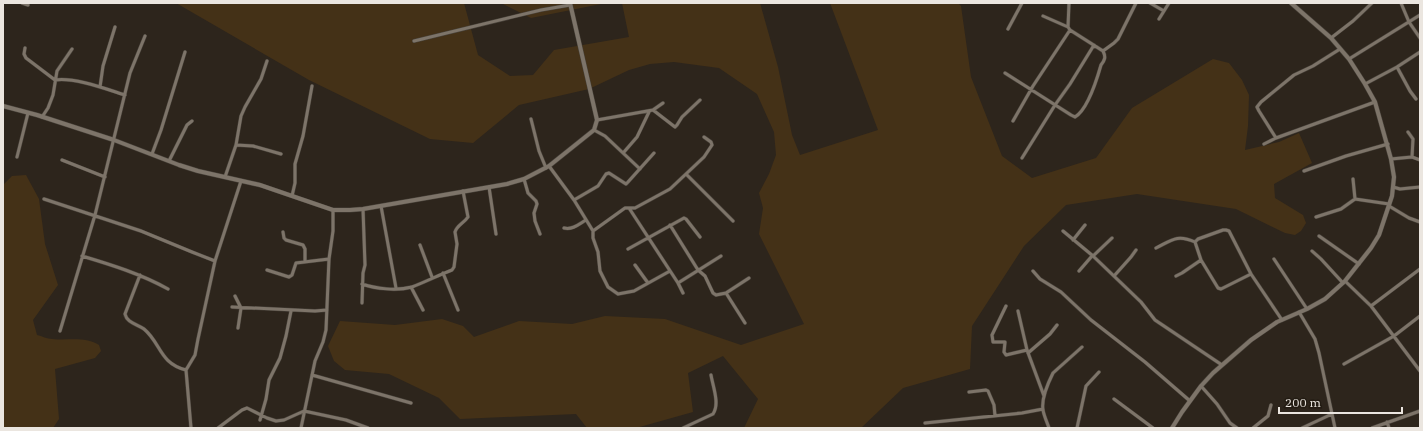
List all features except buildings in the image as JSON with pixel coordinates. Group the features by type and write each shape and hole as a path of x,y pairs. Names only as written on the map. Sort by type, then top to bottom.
{"street":[{"path":"22,3 28,5"},
{"path":"1008,29 1022,3"},
{"path":"1013,121 1031,89 1069,29 1069,3"},
{"path":"1103,51 1118,39 1136,3"},
{"path":"1150,3 1164,11"},
{"path":"1159,20 1170,3"},
{"path":"1172,428 1201,386 1222,365 1260,333 1282,320 1325,300 1344,282 1371,248 1379,235 1389,205 1394,187 1394,177 1388,144 1375,102 1349,59 1330,38 1291,3"},
{"path":"1330,38 1372,3"},
{"path":"1401,3 1409,22 1420,38"},
{"path":"3,106 114,140 198,171 241,181 333,210 364,209 507,184 524,179 547,167 594,130 597,120 570,4 414,41"},
{"path":"1349,59 1420,15"},
{"path":"1005,73 1071,115 1075,117 1079,115 1086,103 1101,65 1105,60 1105,56 1103,51 1094,45 1069,29 1043,16"},
{"path":"100,87 103,66 115,27"},
{"path":"60,331 95,215 132,66 146,36"},
{"path":"1022,158 1094,45"},
{"path":"25,48 24,54 26,58 55,80 66,80 100,87 125,95"},
{"path":"42,117 48,108 53,95 57,71 72,48"},
{"path":"1276,138 1258,111 1257,107 1294,75 1340,49"},
{"path":"152,154 185,52"},
{"path":"1365,84 1397,67 1420,52"},
{"path":"226,177 236,144 243,112 261,79 268,61"},
{"path":"1397,67 1410,91 1416,98"},
{"path":"292,196 295,183 295,164 312,86"},
{"path":"651,111 675,127 678,125 682,117 700,100"},
{"path":"1264,144 1276,138 1375,102"},
{"path":"597,120 651,111 663,103"},
{"path":"624,152 637,137 651,111"},
{"path":"17,157 28,113"},
{"path":"530,119 539,151 547,167 574,200 593,232 593,238 598,252 600,271 608,287 618,294 624,294 634,291 670,271"},
{"path":"168,161 187,125 192,121"},
{"path":"594,130 605,136 624,152 640,169"},
{"path":"1408,132 1413,139 1412,157"},
{"path":"593,232 625,208 635,208 670,189 704,157 711,147 711,142 704,137"},
{"path":"236,144 253,146 281,154"},
{"path":"1304,171 1346,156 1388,144"},
{"path":"574,200 598,186 606,174 610,173 626,184 654,153"},
{"path":"1391,159 1412,157 1420,160"},
{"path":"62,160 105,177"},
{"path":"686,174 733,221"},
{"path":"524,179 528,193 537,204 534,213 535,221 540,234"},
{"path":"1354,179 1355,199"},
{"path":"191,428 186,370 196,355 198,339 215,261 241,181"},
{"path":"489,187 496,234"},
{"path":"1394,187 1400,189 1420,187"},
{"path":"362,284 373,287 411,287 452,270 454,267 457,244 455,232 459,225 468,217 463,192"},
{"path":"44,199 141,231 215,261"},
{"path":"1316,217 1341,209 1355,199 1389,205 1409,218 1420,222"},
{"path":"381,206 396,288"},
{"path":"629,208 649,237 683,293"},
{"path":"362,302 362,284 365,265 364,209"},
{"path":"301,428 315,361 326,330 333,210"},
{"path":"628,249 682,219 686,219 700,237"},
{"path":"564,228 574,228 586,220"},
{"path":"670,225 698,270 705,276 713,293 716,295 726,292 749,278"},
{"path":"1073,240 1085,225"},
{"path":"1195,242 1198,239 1226,230 1228,231 1251,274 1282,320"},
{"path":"1063,231 1141,302 1154,320 1222,365"},
{"path":"283,232 286,240 305,247 305,262"},
{"path":"1319,236 1359,264"},
{"path":"1078,271 1112,238"},
{"path":"1156,248 1179,238 1186,238 1195,242 1201,260 1216,286 1221,289 1251,274"},
{"path":"420,245 432,277"},
{"path":"1114,276 1136,250"},
{"path":"1312,251 1371,306 1420,370"},
{"path":"82,256 140,275 168,289"},
{"path":"678,283 721,256"},
{"path":"267,270 289,277 292,275 296,263 329,259"},
{"path":"1274,259 1307,309"},
{"path":"1176,276 1201,260"},
{"path":"635,265 648,283"},
{"path":"1371,306 1420,269"},
{"path":"1033,271 1040,279 1061,292 1091,320 1145,362 1190,401"},
{"path":"443,273 458,310"},
{"path":"140,275 125,317 149,334 158,349 173,365 186,370"},
{"path":"411,287 423,310"},
{"path":"726,292 745,324"},
{"path":"234,296 241,308 238,328"},
{"path":"1006,306 992,335 993,342 1005,342 1004,352 1008,356 1028,352 1050,334 1057,325"},
{"path":"232,307 316,312 326,310"},
{"path":"260,420 266,399 269,380 280,358 291,310"},
{"path":"1018,311 1028,352 1044,396"},
{"path":"1299,312 1315,338 1325,377 1335,428"},
{"path":"1344,364 1394,336 1420,316"},
{"path":"1049,428 1043,409 1044,396 1053,373 1082,347"},
{"path":"1077,428 1086,386 1099,372"},
{"path":"312,375 411,403"},
{"path":"684,428 713,414 716,410 717,405 711,375"},
{"path":"1201,386 1217,404 1230,423 1237,428"},
{"path":"969,392 988,391 994,405 995,416"},
{"path":"1114,398 1154,428"},
{"path":"1253,428 1268,416 1271,405"},
{"path":"218,428 247,408 271,420 284,420 304,411 346,420 368,428"},
{"path":"925,423 995,416 1043,409"},
{"path":"1372,428 1420,411"},
{"path":"1302,428 1332,414"},
{"path":"1387,422 1389,428"}],"shaded area":[{"path":"176,3 464,3 478,55 510,76 533,75 554,50 629,37 622,3 760,3 778,67 792,135 800,155 878,130 830,3 958,3 961,6 971,77 1002,156 1032,178 1096,158 1132,108 1213,59 1229,63 1242,80 1249,95 1248,126 1245,150 1279,142 1299,133 1312,163 1274,184 1275,198 1303,215 1306,223 1301,231 1295,235 1285,233 1236,209 1137,194 1066,205 1024,246 972,326 970,369 903,388 861,428 744,428 758,399 723,356 688,373 693,412 636,428 587,428 576,414 460,419 439,398 389,374 345,370 334,361 328,346 340,321 395,325 442,319 463,326 474,337 519,321 572,324 605,316 665,319 741,345 804,324 759,234 763,208 759,193 769,174 776,155 774,132 757,94 719,68 674,62 650,64 629,70 589,89 519,105 473,143 430,139 309,80"},
{"path":"501,3 606,3 531,18"},
{"path":"26,175 39,199 45,244 58,285 33,320 37,335 50,339 76,339 93,342 99,345 101,351 95,358 55,369 59,419 53,428 3,428 3,185 12,176"}]}
